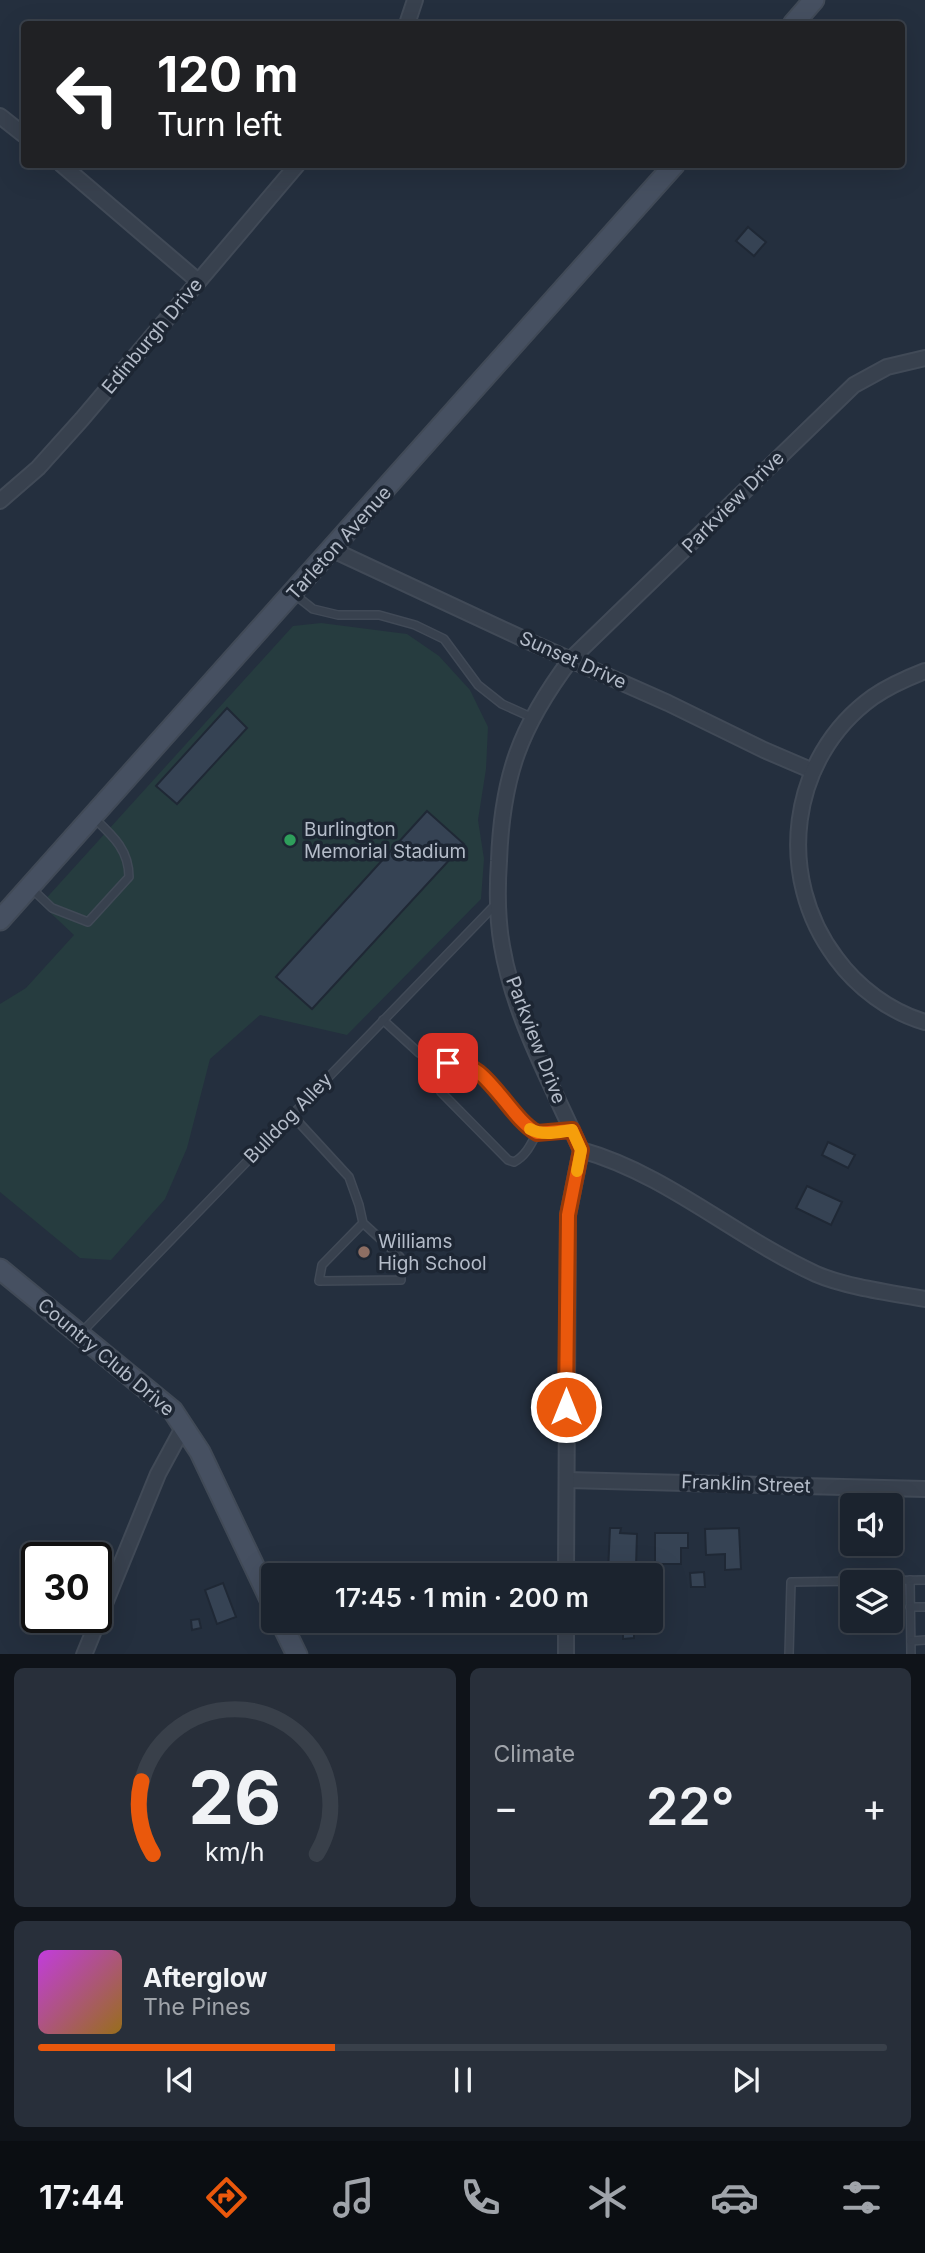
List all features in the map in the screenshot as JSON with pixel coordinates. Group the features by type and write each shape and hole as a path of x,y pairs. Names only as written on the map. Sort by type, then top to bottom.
{"street":[{"path":"408,21 415,0"},
{"path":"796,21 814,0"},
{"path":"1,118 21,133"},
{"path":"66,168 198,281"},
{"name":"Edinburgh Drive","path":"0,501 38,468 295,168"},
{"name":"Tarleton Avenue","path":"0,920 294,594 671,168"},
{"name":"Parkview Drive","path":"581,1150 519,1007 502,948 497,903 500,819 509,774 533,718 546,692 571,659 854,385 887,367 925,358"},
{"name":"Sunset Drive","path":"333,550 813,771"},
{"path":"925,671 880,693 848,719 828,743 813,771 802,804 797,840 799,875 808,910 824,942 845,971 867,991 891,1008 925,1022"},
{"path":"566,1563 568,1215 581,1150 610,1158 652,1179 786,1259 819,1275 925,1299"},
{"name":"Country Club Drive","path":"0,1269 162,1400 184,1426 200,1452 261,1581"},
{"path":"84,1654 158,1474 184,1426"},
{"name":"Franklin Street","path":"567,1480 925,1489"},
{"path":"286,1633 296,1654"},
{"path":"566,1633 566,1654"}],"lane":[{"path":"294,594 313,608 338,615 379,615 415,625 444,639 478,685 502,704 533,718"},
{"path":"30,887 52,908 88,922 129,877 129,863 119,841 92,817"},
{"name":"Bulldog Alley","path":"80,1334 497,903"},
{"path":"383,1020 419,1054"},
{"path":"537,1133 520,1159 514,1162 508,1160 441,1091 436,1084 438,1071 448,1063 466,1063 484,1076 518,1118 537,1133 572,1130"},
{"path":"430,1064 438,1071"},
{"path":"292,1115 349,1177 363,1223 400,1258 401,1280 319,1281 322,1265 363,1223"},
{"path":"909,1580 911,1654"},
{"path":"789,1654 791,1582 925,1580"},
{"path":"910,1606 925,1607"},
{"path":"911,1641 925,1640"}],"green space":[{"name":"Burlington Memorial Stadium","path":"321,623 407,634 439,656 470,690 488,727 486,769 478,820 484,859 481,899 347,1035 260,1015 210,1059 187,1148 165,1199 111,1260 80,1258 0,1192 0,1004 26,988 74,935 41,904 293,626"}],"building":[{"path":"748,227 766,242 754,256 736,241"},
{"path":"227,708 247,728 177,804 156,786"},
{"path":"427,811 464,844 312,1009 276,977"},
{"path":"828,1142 855,1155 848,1168 822,1155"},
{"path":"807,1186 842,1202 831,1225 796,1208"},
{"path":"610,1528 621,1528 620,1533 637,1534 636,1563 608,1563"},
{"path":"739,1528 741,1569 725,1570 725,1554 706,1555 705,1529"},
{"path":"655,1533 688,1533 688,1548 681,1548 681,1564 655,1563"},
{"path":"704,1572 705,1587 691,1587 690,1573"},
{"path":"223,1583 236,1617 217,1624 205,1590"},
{"path":"199,1619 201,1628 192,1630 191,1620"},
{"path":"623,1633 634,1633 634,1638 623,1639"}],"slow traffic":[{"path":"530,1129 537,1133 572,1130 581,1150 577,1171"}],"place":[{"name":"Burlington Memorial Stadium","path":"290,840"},
{"name":"Williams High School","path":"364,1252"}],"route":[{"path":"448,1063 466,1063 484,1076 518,1118 537,1133 572,1130 581,1150 568,1215 566,1407"}]}
